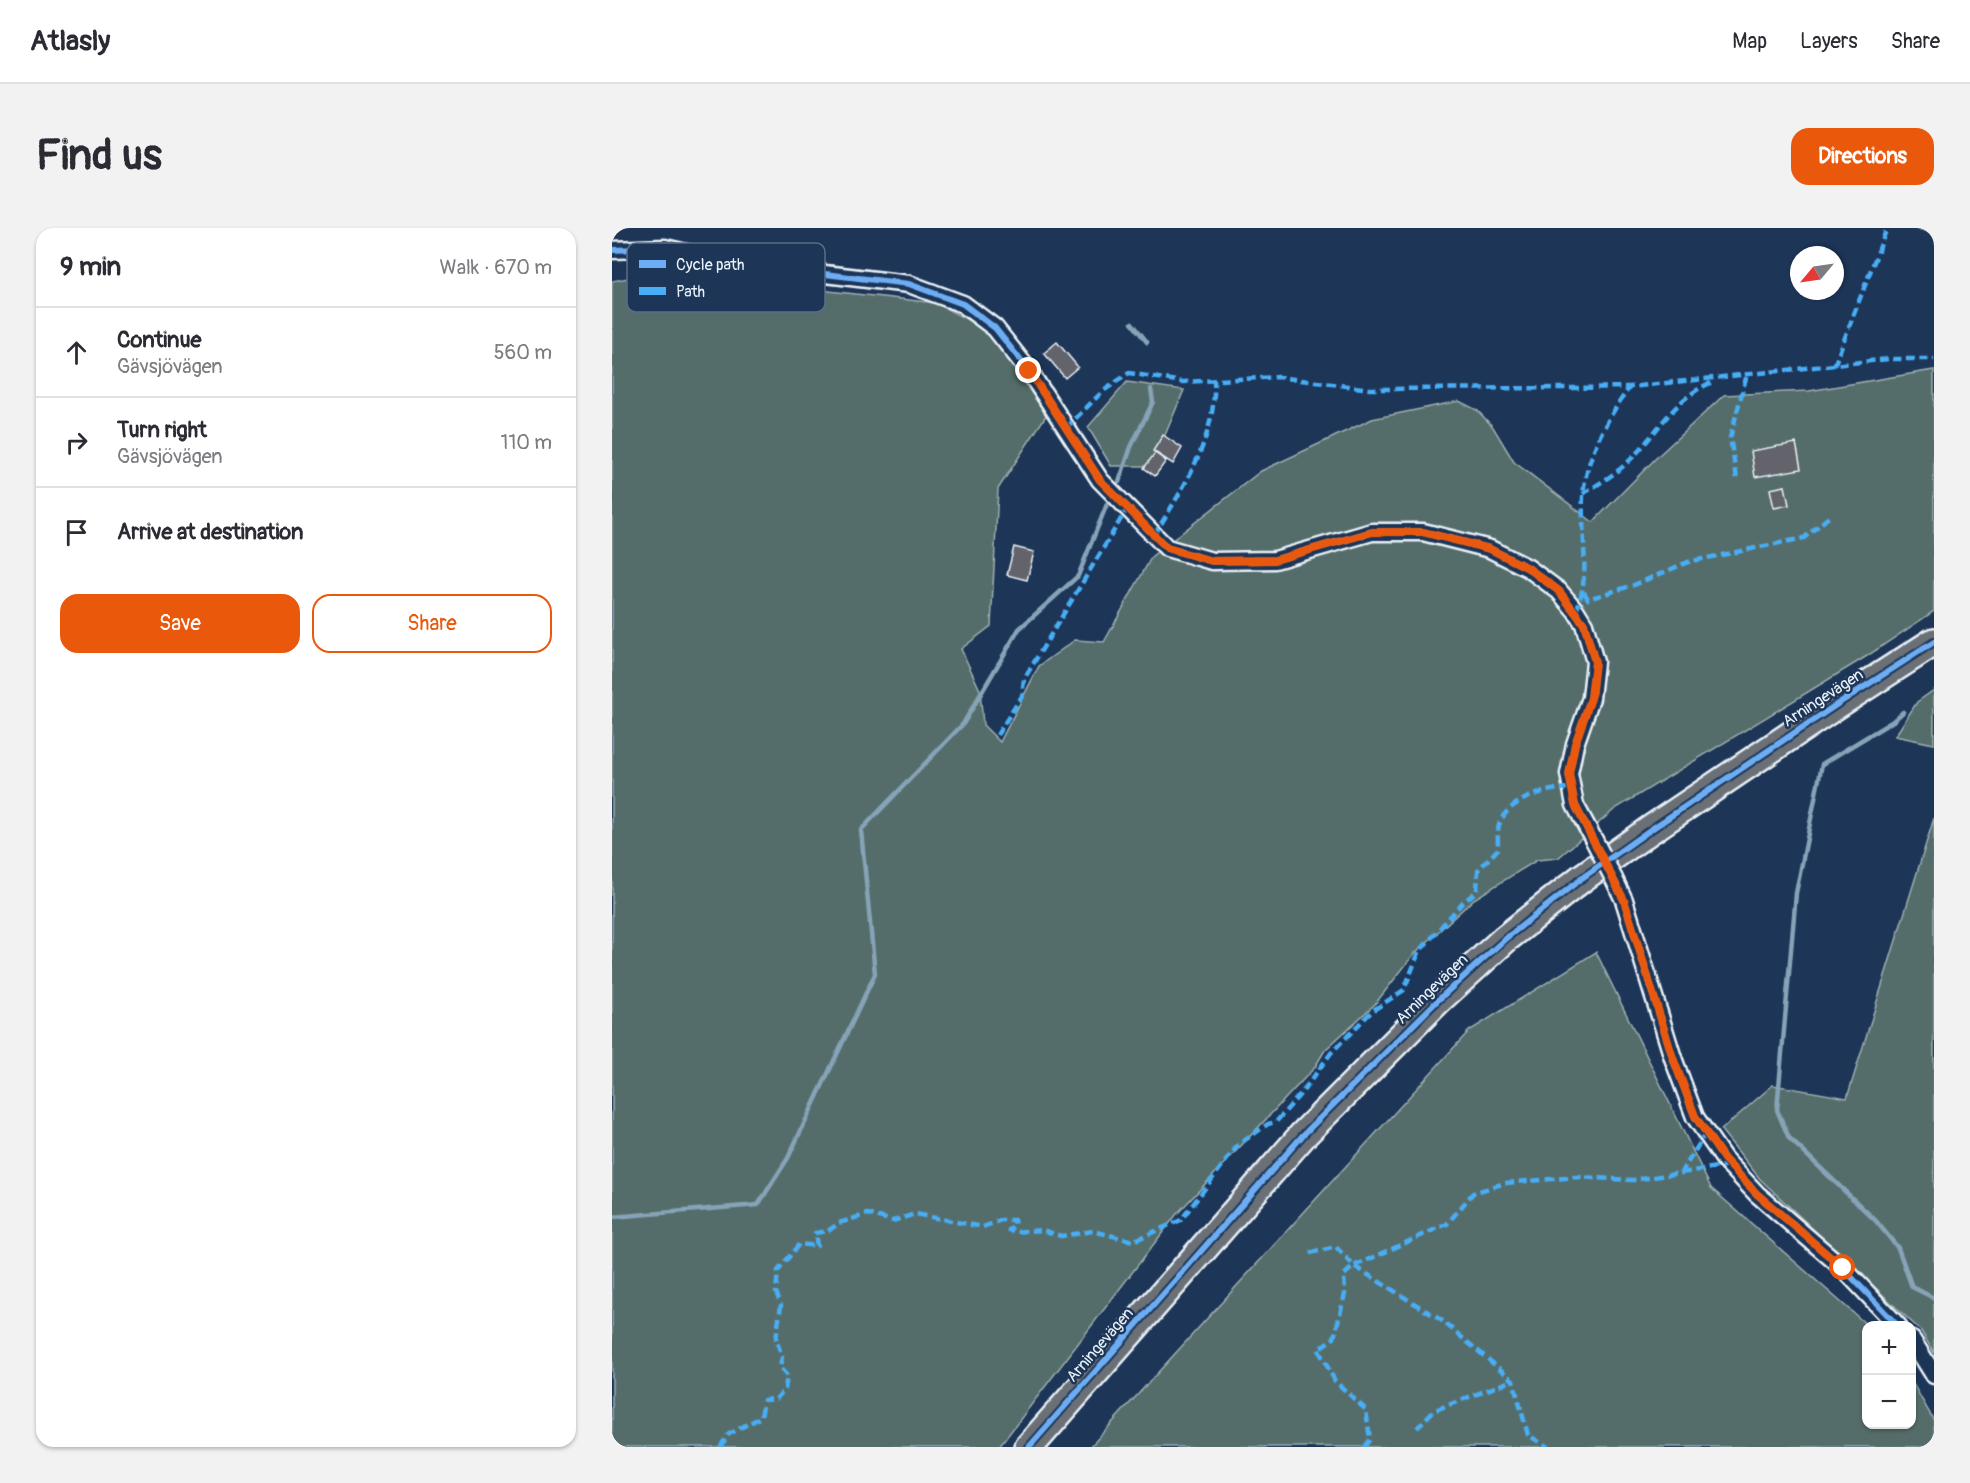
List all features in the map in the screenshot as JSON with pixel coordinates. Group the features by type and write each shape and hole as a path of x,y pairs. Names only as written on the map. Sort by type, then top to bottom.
{"main road":[{"name":"Arningevägen","path":"1029,1447 1303,1135 1438,1000 1505,939 1582,878 1650,830 1934,642"}],"street":[{"path":"612,250 627,249"},
{"path":"825,274 909,284 963,303 995,327 1029,371 1100,480 1167,548 1212,561 1275,560 1372,532 1423,532 1490,549 1528,568 1559,591 1584,624 1595,662 1591,698 1575,744 1569,774 1575,805 1624,900 1673,1058 1695,1116 1724,1159 1757,1194 1843,1268 1893,1321"},
{"path":"1916,1348 1934,1375"}],"green space":[{"path":"627,278 627,312 825,312 825,291 936,303 992,333 1049,411 998,489 991,626 961,649 980,690 983,725 1000,742 1039,666 1075,640 1104,642 1152,556 1261,471 1372,419 1459,401 1477,410 1493,427 1514,462 1593,522 1659,455 1724,395 1809,391 1934,370 1934,611 1867,656 1615,809 1558,858 1537,860 1474,899 1415,953 1375,1004 1325,1050 1315,1067 1176,1215 999,1447 612,1447 612,281"},
{"path":"1127,382 1184,390 1152,466 1111,466 1088,427"},
{"path":"1934,690 1934,744 1895,736 1917,702"},
{"path":"1934,818 1934,1353 1916,1326 1916,1321 1910,1321 1760,1179 1721,1130 1773,1085 1847,1098"},
{"path":"1596,952 1711,1188 1862,1321 1862,1429 1916,1429 1916,1389 1934,1421 1934,1447 1090,1447 1469,1031"}],"building":[{"path":"1057,342 1078,367 1065,378 1044,353"},
{"path":"1163,435 1182,448 1173,464 1153,451"},
{"path":"1796,443 1801,469 1755,477 1751,451"},
{"path":"1155,453 1166,461 1155,476 1144,468"},
{"path":"1785,486 1789,505 1774,508 1770,489"},
{"path":"1014,547 1034,552 1027,580 1007,575"}],"waterway":[{"path":"1920,228 1934,232"},
{"path":"1132,323 1147,342"},
{"path":"1119,482 1131,447 1153,402 1151,389"},
{"path":"612,1217 758,1205 788,1158 875,974 861,830 963,724 1019,629 1078,576 1107,504"},
{"path":"1903,712 1893,721 1822,764 1796,893 1777,1110 1789,1138 1876,1221 1898,1248 1912,1287 1934,1298"}],"marked path":[{"path":"1834,366 1887,228"},
{"path":"1066,428 1102,392 1129,373 1182,382 1278,377 1370,389 1574,388 1630,387 1889,359 1934,359"},
{"path":"1737,478 1730,438 1747,374"},
{"path":"1154,535 1187,481 1204,442 1210,422 1214,380"},
{"path":"1583,494 1613,475 1629,461 1687,397 1713,382"},
{"path":"1576,611 1583,584 1583,496 1588,466 1613,411 1630,387"},
{"path":"997,735 1022,696 1024,679 1127,509"},
{"path":"1584,592 1588,599 1634,585 1688,562 1804,538 1831,515"},
{"path":"720,1447 729,1434 761,1417 764,1400 776,1399 785,1389 787,1376 780,1368 782,1357 776,1339 781,1305 776,1292 778,1271 799,1244 817,1246 815,1233 828,1231 839,1223 868,1214 893,1221 915,1214 983,1227 1001,1220 1014,1220 1015,1225 1009,1230 1014,1232 1042,1230 1061,1236 1093,1231 1133,1241 1181,1220 1238,1145 1268,1124 1276,1122 1331,1053 1372,1011 1404,990 1419,952 1462,903 1477,891 1478,870 1498,849 1499,825 1510,808 1540,793 1572,788"},
{"path":"1364,1447 1370,1439 1366,1410 1335,1381 1318,1349 1334,1338 1345,1294 1344,1275 1354,1266 1447,1224 1473,1193 1505,1183 1576,1177 1633,1180 1681,1173 1706,1133"},
{"path":"1681,1173 1729,1165"},
{"path":"1310,1253 1336,1247 1354,1266 1441,1320 1513,1380 1528,1435 1548,1447"},
{"path":"1417,1428 1433,1411 1513,1380"}],"cycle path":[{"path":"612,250 627,249"},
{"path":"825,274 909,284 963,304 995,328 1029,371 1100,480 1167,548 1212,561 1275,560 1372,532 1423,532 1490,549 1528,568 1559,591 1584,624 1595,662 1591,698 1575,744 1569,774 1575,805 1624,900 1673,1058 1695,1117 1724,1159 1757,1194 1843,1268 1893,1321"},
{"path":"1029,1447 1303,1135 1438,1000 1505,939 1582,878 1650,830 1934,642"}],"route":[{"path":"1029,371 1100,480 1167,548 1212,561 1275,560 1372,532 1423,532 1490,549 1528,568 1559,591 1584,624 1595,662 1591,698 1575,744 1569,774 1575,805 1624,900 1673,1058 1695,1116 1724,1159 1757,1194 1843,1268"}]}
